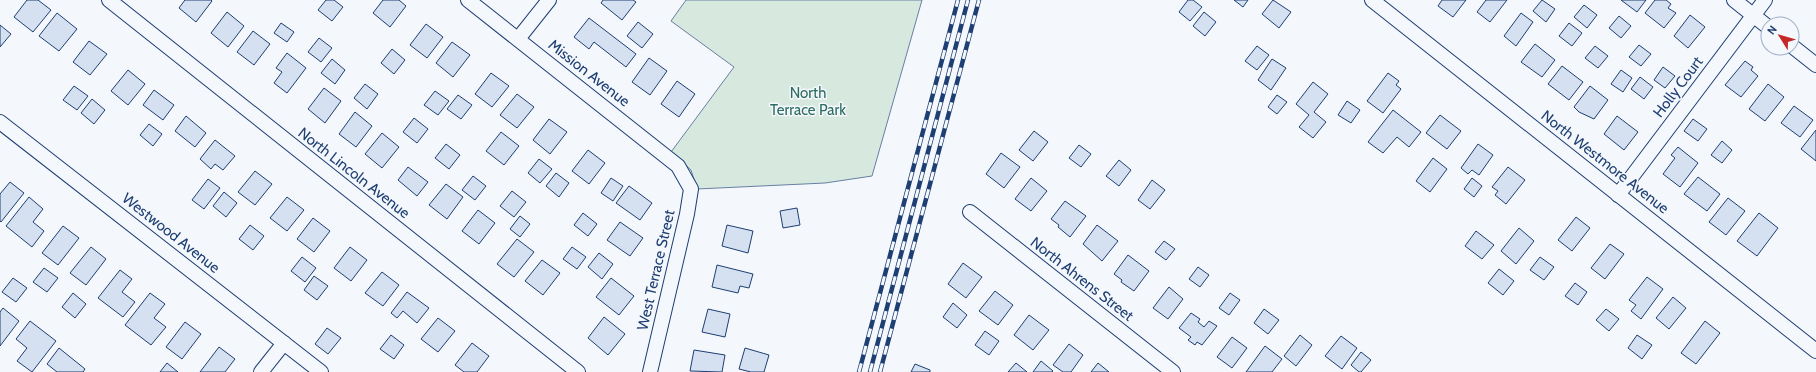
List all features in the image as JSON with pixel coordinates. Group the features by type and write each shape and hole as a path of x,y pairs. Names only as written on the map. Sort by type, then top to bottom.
{"street":[{"name":"North Lincoln Avenue","path":"109,0 578,372"},
{"name":"Mission Avenue","path":"468,0 678,166 685,176"},
{"path":"518,39 549,0"},
{"name":"North Westmore Avenue","path":"1372,0 1816,352"},
{"path":"1734,0 1760,21"},
{"name":"Holly Court","path":"1618,195 1765,0"},
{"path":"1800,52 1816,65"},
{"name":"Westwood Avenue","path":"0,122 321,372"},
{"name":"West Terrace Street","path":"650,372 687,214 691,189 685,176"},
{"name":"North Ahrens Street","path":"970,212 1174,372"},
{"path":"261,372 284,343"}],"green space":[{"name":"North Terrace Park","path":"686,0 922,0 872,176 825,183 697,189 691,170 671,152 734,67 671,21"}],"building":[{"path":"27,0 38,0 51,10 33,32 14,17"},
{"path":"185,0 212,1 196,22 179,8"},
{"path":"326,0 334,0 343,7 332,21 318,10"},
{"path":"383,0 399,0 406,6 390,27 373,13"},
{"path":"603,0 633,0 636,2 622,20 601,3"},
{"path":"1188,0 1193,0 1202,7 1190,21 1179,12"},
{"path":"1234,0 1248,0 1243,7"},
{"path":"1273,0 1291,12 1279,28 1262,14"},
{"path":"1442,0 1466,0 1453,17 1438,6"},
{"path":"1486,0 1507,0 1490,22 1477,12"},
{"path":"1542,0 1555,9 1546,22 1533,11"},
{"path":"1621,0 1646,0 1637,12"},
{"path":"1655,0 1666,0 1671,4 1668,8 1676,13 1664,28 1645,13"},
{"path":"1584,5 1597,15 1587,28 1574,17"},
{"path":"227,12 244,26 228,47 211,33"},
{"path":"1204,12 1216,22 1205,36 1193,26"},
{"path":"57,13 77,29 59,51 39,36"},
{"path":"1521,13 1533,22 1516,46 1504,36"},
{"path":"1690,15 1705,27 1688,48 1674,36"},
{"path":"1619,16 1631,26 1621,38 1609,28"},
{"path":"589,18 636,54 626,67 594,42 589,49 574,37"},
{"path":"638,22 653,34 642,48 627,36"},
{"path":"281,23 294,32 287,42 274,33"},
{"path":"1569,23 1582,33 1572,46 1559,36"},
{"path":"426,24 443,37 427,58 410,45"},
{"path":"0,25 11,34 0,47"},
{"path":"253,31 270,44 254,65 237,52"},
{"path":"319,38 332,48 321,62 308,52"},
{"path":"89,41 107,54 90,75 73,62"},
{"path":"452,42 470,55 453,77 436,63"},
{"path":"1535,44 1555,60 1542,77 1521,62"},
{"path":"1639,45 1651,54 1641,66 1629,57"},
{"path":"1257,46 1269,55 1257,70 1245,61"},
{"path":"1595,46 1608,56 1598,68 1585,58"},
{"path":"392,49 405,60 394,74 381,63"},
{"path":"287,53 306,68 287,93 274,83 282,72 276,68"},
{"path":"649,58 667,71 650,95 632,82"},
{"path":"332,59 345,70 335,84 321,73"},
{"path":"1272,59 1286,68 1271,90 1258,80"},
{"path":"1745,61 1753,67 1751,70 1758,76 1741,97 1725,85"},
{"path":"1562,66 1583,82 1569,100 1548,84"},
{"path":"1663,67 1675,76 1665,88 1654,80"},
{"path":"128,70 145,84 128,105 111,91"},
{"path":"1621,70 1632,78 1623,92 1611,84"},
{"path":"491,73 509,86 492,107 475,94"},
{"path":"1388,73 1399,81 1396,85 1401,89 1383,113 1367,101"},
{"path":"1640,77 1653,87 1644,99 1631,89"},
{"path":"677,81 695,94 679,117 661,104"},
{"path":"1313,82 1328,94 1314,112 1326,122 1313,138 1299,127 1309,115 1296,104"},
{"path":"365,84 378,94 367,109 354,98"},
{"path":"1768,84 1784,97 1765,121 1749,109"},
{"path":"74,86 88,96 77,110 63,100"},
{"path":"1590,86 1608,100 1594,119 1579,112 1574,107"},
{"path":"324,88 341,101 325,123 308,109"},
{"path":"154,90 174,105 163,120 143,105"},
{"path":"435,91 449,101 438,115 424,105"},
{"path":"517,94 534,107 517,128 500,115"},
{"path":"458,95 472,105 461,119 447,109"},
{"path":"1277,95 1287,102 1277,114 1268,107"},
{"path":"92,99 105,110 94,124 81,113"},
{"path":"1347,101 1360,110 1351,123 1338,115"},
{"path":"1794,106 1813,120 1800,137 1781,123"},
{"path":"1393,110 1421,132 1409,147 1397,137 1383,153 1368,142"},
{"path":"355,112 372,126 356,147 339,134"},
{"path":"1440,115 1461,131 1447,149 1426,133"},
{"path":"186,116 206,133 195,147 175,131"},
{"path":"1617,116 1638,132 1624,150 1604,134"},
{"path":"414,118 428,129 417,143 403,132"},
{"path":"549,119 567,132 550,154 533,140"},
{"path":"1693,119 1707,129 1698,141 1684,131"},
{"path":"149,124 162,134 153,146 140,135"},
{"path":"1816,130 1816,161 1801,149"},
{"path":"1034,131 1048,142 1033,161 1019,150"},
{"path":"501,132 519,146 504,165 486,151"},
{"path":"382,133 399,147 382,168 365,154"},
{"path":"215,140 235,156 223,170 215,164 211,169 200,159"},
{"path":"1722,141 1732,150 1722,163 1711,155"},
{"path":"446,144 460,155 449,169 435,158"},
{"path":"1478,144 1493,155 1479,175 1472,170 1468,174 1461,168"},
{"path":"1079,145 1091,154 1081,167 1069,158"},
{"path":"1678,147 1698,163 1680,187 1663,174 1675,158 1671,155"},
{"path":"588,150 605,163 589,184 572,171"},
{"path":"1001,153 1020,167 1004,188 986,174"},
{"path":"1433,158 1447,169 1430,192 1416,181"},
{"path":"539,159 552,169 540,183 528,173"},
{"path":"1119,160 1131,170 1119,186 1106,176"},
{"path":"408,167 428,182 417,196 398,180"},
{"path":"1508,167 1525,180 1506,204 1495,195 1498,191 1492,187"},
{"path":"255,171 272,184 255,205 238,192"},
{"path":"556,173 569,183 559,197 546,186"},
{"path":"473,176 486,186 475,200 462,190"},
{"path":"1698,177 1720,194 1707,211 1684,194"},
{"path":"611,178 623,186 613,201 601,193"},
{"path":"1031,178 1047,191 1031,211 1015,199"},
{"path":"1472,178 1482,186 1474,197 1464,189"},
{"path":"208,179 220,188 204,209 192,200"},
{"path":"1152,180 1165,190 1150,209 1138,200"},
{"path":"10,182 24,193 1,222 0,194"},
{"path":"446,184 463,197 447,219 429,205"},
{"path":"629,186 652,203 640,220 616,203"},
{"path":"512,191 526,202 514,217 500,206"},
{"path":"224,192 237,203 226,217 213,206"},
{"path":"29,197 43,209 33,222 44,231 32,247 6,226"},
{"path":"287,197 304,210 287,231 270,218"},
{"path":"1728,198 1745,211 1726,235 1709,222"},
{"path":"1065,201 1086,216 1070,237 1051,219"},
{"path":"797,208 800,225 783,228 780,211"},
{"path":"478,210 495,223 479,244 462,231"},
{"path":"583,213 597,224 588,236 574,225"},
{"path":"1759,213 1778,228 1757,256 1737,241"},
{"path":"520,216 530,224 520,237 510,229"},
{"path":"1576,217 1590,228 1572,251 1558,240"},
{"path":"313,218 330,231 314,252 297,239"},
{"path":"620,222 643,238 630,256 607,240"},
{"path":"250,225 264,236 253,250 239,239"},
{"path":"727,225 753,231 748,253 722,246"},
{"path":"1097,225 1118,241 1102,261 1083,244"},
{"path":"63,226 79,238 58,265 42,253"},
{"path":"1519,228 1534,241 1516,264 1501,251"},
{"path":"1476,231 1494,245 1482,259 1465,246"},
{"path":"517,239 534,252 514,277 497,264"},
{"path":"1164,241 1175,249 1166,260 1155,252"},
{"path":"1610,244 1624,254 1605,279 1591,268"},
{"path":"91,247 106,259 86,285 70,273"},
{"path":"350,247 367,260 351,281 334,268"},
{"path":"572,247 586,257 577,269 563,259"},
{"path":"599,253 613,264 602,279 588,267"},
{"path":"1128,255 1149,271 1134,291 1121,282 1122,280 1114,274"},
{"path":"302,257 316,268 305,282 291,271"},
{"path":"1540,257 1554,267 1544,280 1530,270"},
{"path":"542,260 560,273 543,295 525,281"},
{"path":"963,263 982,277 966,298 948,284"},
{"path":"717,265 753,274 749,288 740,286 738,293 712,287"},
{"path":"1198,267 1209,275 1200,287 1189,279"},
{"path":"44,268 58,278 47,292 33,282"},
{"path":"1499,269 1514,281 1503,295 1488,283"},
{"path":"120,270 132,279 122,292 135,302 123,317 98,298"},
{"path":"382,272 399,285 383,306 365,293"},
{"path":"314,276 328,286 317,300 304,290"},
{"path":"1647,277 1663,289 1641,319 1631,311 1636,305 1629,300"},
{"path":"13,278 27,288 16,302 2,292"},
{"path":"611,278 634,296 619,315 596,297"},
{"path":"1575,283 1587,292 1578,305 1565,296"},
{"path":"1169,287 1183,299 1168,319 1153,308"},
{"path":"995,291 1013,305 998,325 979,311"},
{"path":"407,292 429,308 417,323 403,311 397,318 391,313"},
{"path":"73,293 86,304 75,318 62,307"},
{"path":"150,293 165,304 154,318 166,327 151,345 125,325"},
{"path":"1230,293 1240,300 1229,315 1219,308"},
{"path":"1673,297 1686,308 1669,329 1656,318"},
{"path":"953,303 967,315 957,328 943,317"},
{"path":"3,308 19,321 0,346 0,312"},
{"path":"708,309 730,314 725,337 702,332"},
{"path":"1264,309 1279,320 1268,334 1254,323"},
{"path":"1606,309 1619,319 1609,331 1596,320"},
{"path":"1191,313 1200,319 1198,322 1204,327 1209,321 1217,326 1202,345 1197,342 1195,345 1188,340 1191,337 1179,328"},
{"path":"1029,315 1049,330 1033,350 1014,335"},
{"path":"604,317 625,334 608,355 588,338"},
{"path":"438,318 455,331 438,352 421,339"},
{"path":"30,321 56,341 32,372 17,361 27,348 16,339"},
{"path":"1705,321 1720,333 1696,364 1681,353"},
{"path":"185,322 201,334 182,359 166,347"},
{"path":"327,328 341,338 328,354 315,344"},
{"path":"985,331 999,341 989,355 975,345"},
{"path":"391,335 404,345 394,359 380,349"},
{"path":"1300,335 1312,345 1296,366 1284,356"},
{"path":"1637,335 1652,345 1642,359 1628,348"},
{"path":"1341,336 1357,348 1342,369 1325,356"},
{"path":"1232,337 1247,348 1232,368 1217,357"},
{"path":"472,343 489,356 477,372 464,372 455,365"},
{"path":"1069,344 1083,355 1071,372 1063,372 1053,365"},
{"path":"1265,346 1282,359 1272,372 1246,372"},
{"path":"219,347 235,359 225,372 200,372"},
{"path":"59,348 85,369 83,372 57,372 47,364"},
{"path":"745,348 769,355 764,372 751,372 739,369"},
{"path":"694,350 725,355 722,372 690,371"},
{"path":"1361,352 1371,360 1361,372 1359,372 1351,365"},
{"path":"1041,361 1053,371 1033,372"},
{"path":"167,363 178,372 160,372"},
{"path":"1016,363 1027,372 1008,372"},
{"path":"1098,363 1109,372 1091,372"},
{"path":"915,364 930,370 930,372 911,372"}],"railway":[{"path":"859,372 958,0"},
{"path":"870,372 968,0"},
{"path":"880,372 979,0"}]}
